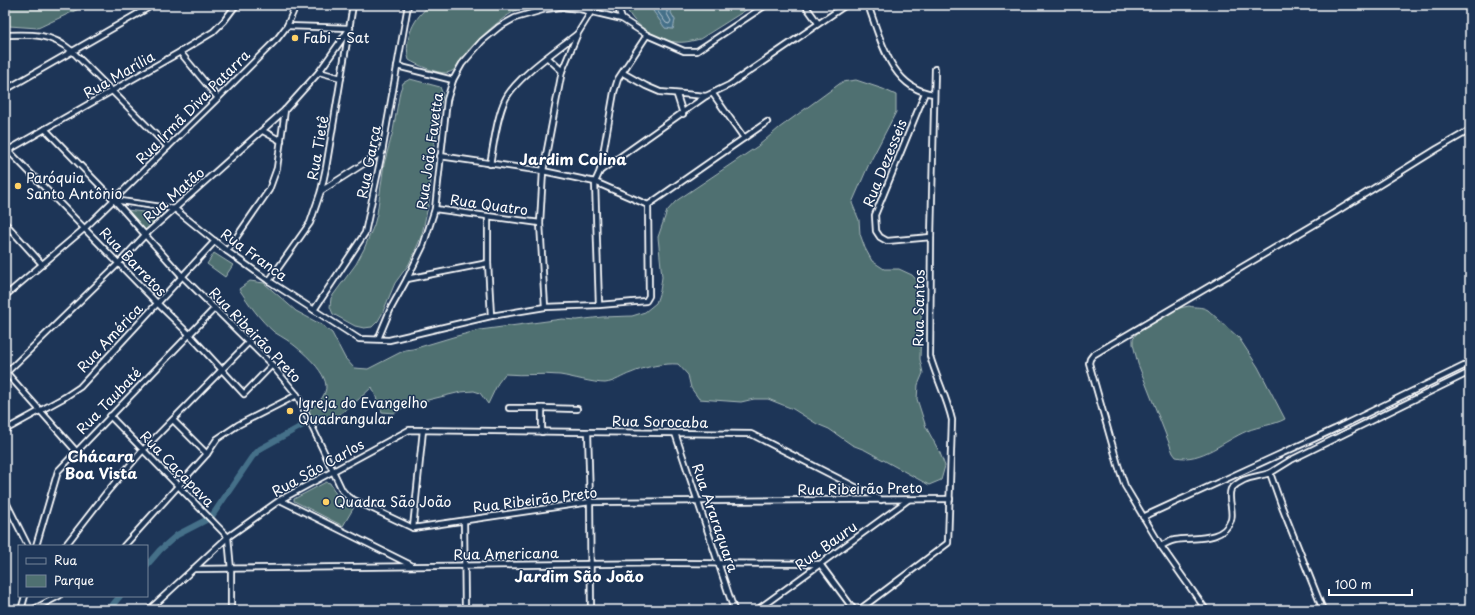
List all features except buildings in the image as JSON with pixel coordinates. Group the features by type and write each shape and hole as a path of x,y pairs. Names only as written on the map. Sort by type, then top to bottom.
{"street":[{"path":"5,90 153,5"},
{"name":"Rua Marília","path":"6,149 111,92 213,32 224,21 236,5"},
{"name":"Rua Irmã Diva Patarra","path":"5,296 85,228 277,39 287,26 296,5"},
{"name":"Rua Tietê","path":"269,281 310,223 321,191 353,5"},
{"name":"Rua Garça","path":"314,310 365,233 382,152 408,5"},
{"path":"616,5 622,18"},
{"name":"Rua João Favetta","path":"378,339 391,308 423,246 435,209 440,156 448,100 453,80 462,64 482,41 499,27 515,18 546,9 561,7 580,9 622,18 647,36 684,51 697,51 766,5"},
{"path":"805,5 818,23"},
{"path":"623,73 660,92 677,95 706,96 713,94 729,85 846,5"},
{"path":"868,5 883,46 895,72 912,88 925,93 934,94"},
{"path":"545,307 540,223 543,171 562,71 578,33 591,12"},
{"path":"287,26 350,28"},
{"name":"Rua Matão","path":"5,372 119,263 145,235 285,110 319,72 350,28"},
{"path":"490,164 501,111 506,98 513,87 578,33"},
{"path":"5,35 23,34 44,36 61,42 72,51 111,92 168,147"},
{"path":"599,305 595,182 600,171 614,92 618,79 647,36"},
{"path":"180,52 218,98"},
{"path":"548,58 562,71"},
{"path":"397,66 453,80"},
{"name":"Rua Santos","path":"859,610 948,543 952,420 950,409 934,371 930,356 935,69"},
{"path":"319,72 341,78"},
{"name":"Rua Dezesseis","path":"925,93 876,214 875,223 876,231 880,237 888,241 931,237"},
{"path":"713,94 744,138"},
{"path":"677,95 683,114"},
{"path":"600,171 683,114 706,96"},
{"path":"227,251 269,190 277,168 285,110"},
{"path":"440,156 543,171 595,182 648,205 767,122"},
{"name":"Rua Ribeirão Preto","path":"45,129 114,200 182,276 272,365 297,395 332,472 342,490 348,497 413,528 590,502 950,499"},
{"path":"1206,610 1161,546 1125,486 1089,363 1090,359 1102,349 1321,221 1470,130"},
{"path":"263,131 281,141"},
{"name":"Rua Barretos","path":"6,149 189,334 244,394 272,365"},
{"path":"321,191 382,152"},
{"path":"114,200 175,209"},
{"name":"Rua Franca","path":"175,209 227,251 269,281 359,338 389,340 491,316 545,307 599,305 646,301 649,296 648,205"},
{"name":"Rua Quatro","path":"435,209 540,223"},
{"path":"488,217 488,263 491,316"},
{"path":"5,223 42,264"},
{"name":"Rua América","path":"5,430 65,397 80,387 215,241"},
{"path":"407,279 488,263"},
{"name":"Rua Taubaté","path":"36,545 58,471 215,308"},
{"path":"66,545 107,492 143,450 249,342"},
{"path":"1143,517 1335,429 1470,363"},
{"path":"5,372 76,451"},
{"path":"1161,546 1174,540 1204,538 1222,532 1231,519 1229,494 1231,489 1236,484 1250,477 1270,473 1291,460 1470,372"},
{"path":"125,545 207,454 217,439 238,425 297,395"},
{"path":"509,408 577,409"},
{"path":"542,408 542,432"},
{"name":"Rua Caçapava","path":"110,416 179,485 228,537"},
{"path":"173,420 207,454"},
{"name":"Rua São Carlos","path":"148,610 228,537 280,500 409,430 423,430"},
{"path":"413,528 423,430"},
{"name":"Rua Sorocaba","path":"423,430 751,434 882,500"},
{"path":"588,432 591,610"},
{"name":"Rua Araraquara","path":"675,433 734,610"},
{"path":"1270,473 1323,610"},
{"path":"5,500 28,545"},
{"path":"280,500 413,565"},
{"name":"Rua Bauru","path":"757,610 908,500"},
{"path":"464,521 465,610"},
{"path":"228,537 231,610"},
{"name":"Rua Americana","path":"192,569 230,570 413,565 464,566 719,562 820,564"},
{"path":"820,564 854,610"},
{"path":"21,610 25,597"},
{"path":"32,610 57,597"},
{"path":"1467,610 1470,607"}],"green space":[{"path":"5,5 87,5 38,28 9,26 5,24"},
{"path":"431,5 530,5 513,12 495,25 462,57 455,69 446,73 437,72 409,60 408,45 411,29 420,15"},
{"path":"624,5 649,5 665,28 673,29 675,20 671,13 671,5 754,5 700,39 688,42 671,42 655,36 640,26 633,19"},
{"path":"410,79 440,87 443,95 434,144 429,202 422,234 409,264 395,283 378,321 372,327 364,328 355,326 333,314 330,307 331,298 356,264 374,225 384,164 393,131 400,91 403,83"},
{"path":"856,80 896,95 896,112 869,164 852,203 859,220 860,234 872,261 884,269 899,269 912,275 922,286 920,359 923,373 918,385 917,399 926,427 945,466 941,480 929,485 865,450 852,445 829,429 817,424 793,409 768,399 754,399 741,402 699,399 691,388 688,375 678,364 648,367 605,383 560,375 505,374 498,383 488,404 480,393 474,391 461,392 407,405 395,413 382,412 372,387 338,415 323,423 315,425 309,410 324,395 326,385 324,378 314,363 307,356 293,344 274,332 264,322 239,289 250,281 264,283 296,311 322,325 332,333 345,358 354,368 368,369 405,350 480,330 562,319 577,320 632,316 645,312 656,303 660,291 662,277 658,237 667,211 676,201 758,146 779,128 842,82"},
{"path":"126,210 162,214 146,231"},
{"path":"214,253 233,265 225,277 207,264"},
{"path":"1189,306 1208,310 1239,338 1258,367 1285,419 1247,431 1204,454 1185,458 1176,457 1173,453 1138,364 1133,338 1140,330 1175,309"},
{"path":"326,482 330,483 336,494 354,507 343,526 294,501 294,499"}],"water":[{"path":"649,5 671,5 671,13 675,20 673,29 665,28"}],"waterway":[{"path":"313,420 318,417"},
{"path":"212,516 252,457 260,449 305,424"},
{"path":"148,564 160,550 177,535 206,520"},
{"path":"111,607 119,597"}],"place":[{"name":"Fabi - Sat","path":"295,38"},
{"name":"Paróquia Santo Antônio","path":"18,186"},
{"name":"Igreja do Evangelho Quadrangular","path":"290,411"},
{"name":"Quadra São João","path":"326,502"}],"district":[{"name":"Jardim Colina","path":"573,160"},
{"name":"Chácara Boa Vista","path":"101,466"},
{"name":"Jardim São João","path":"579,577"}]}
